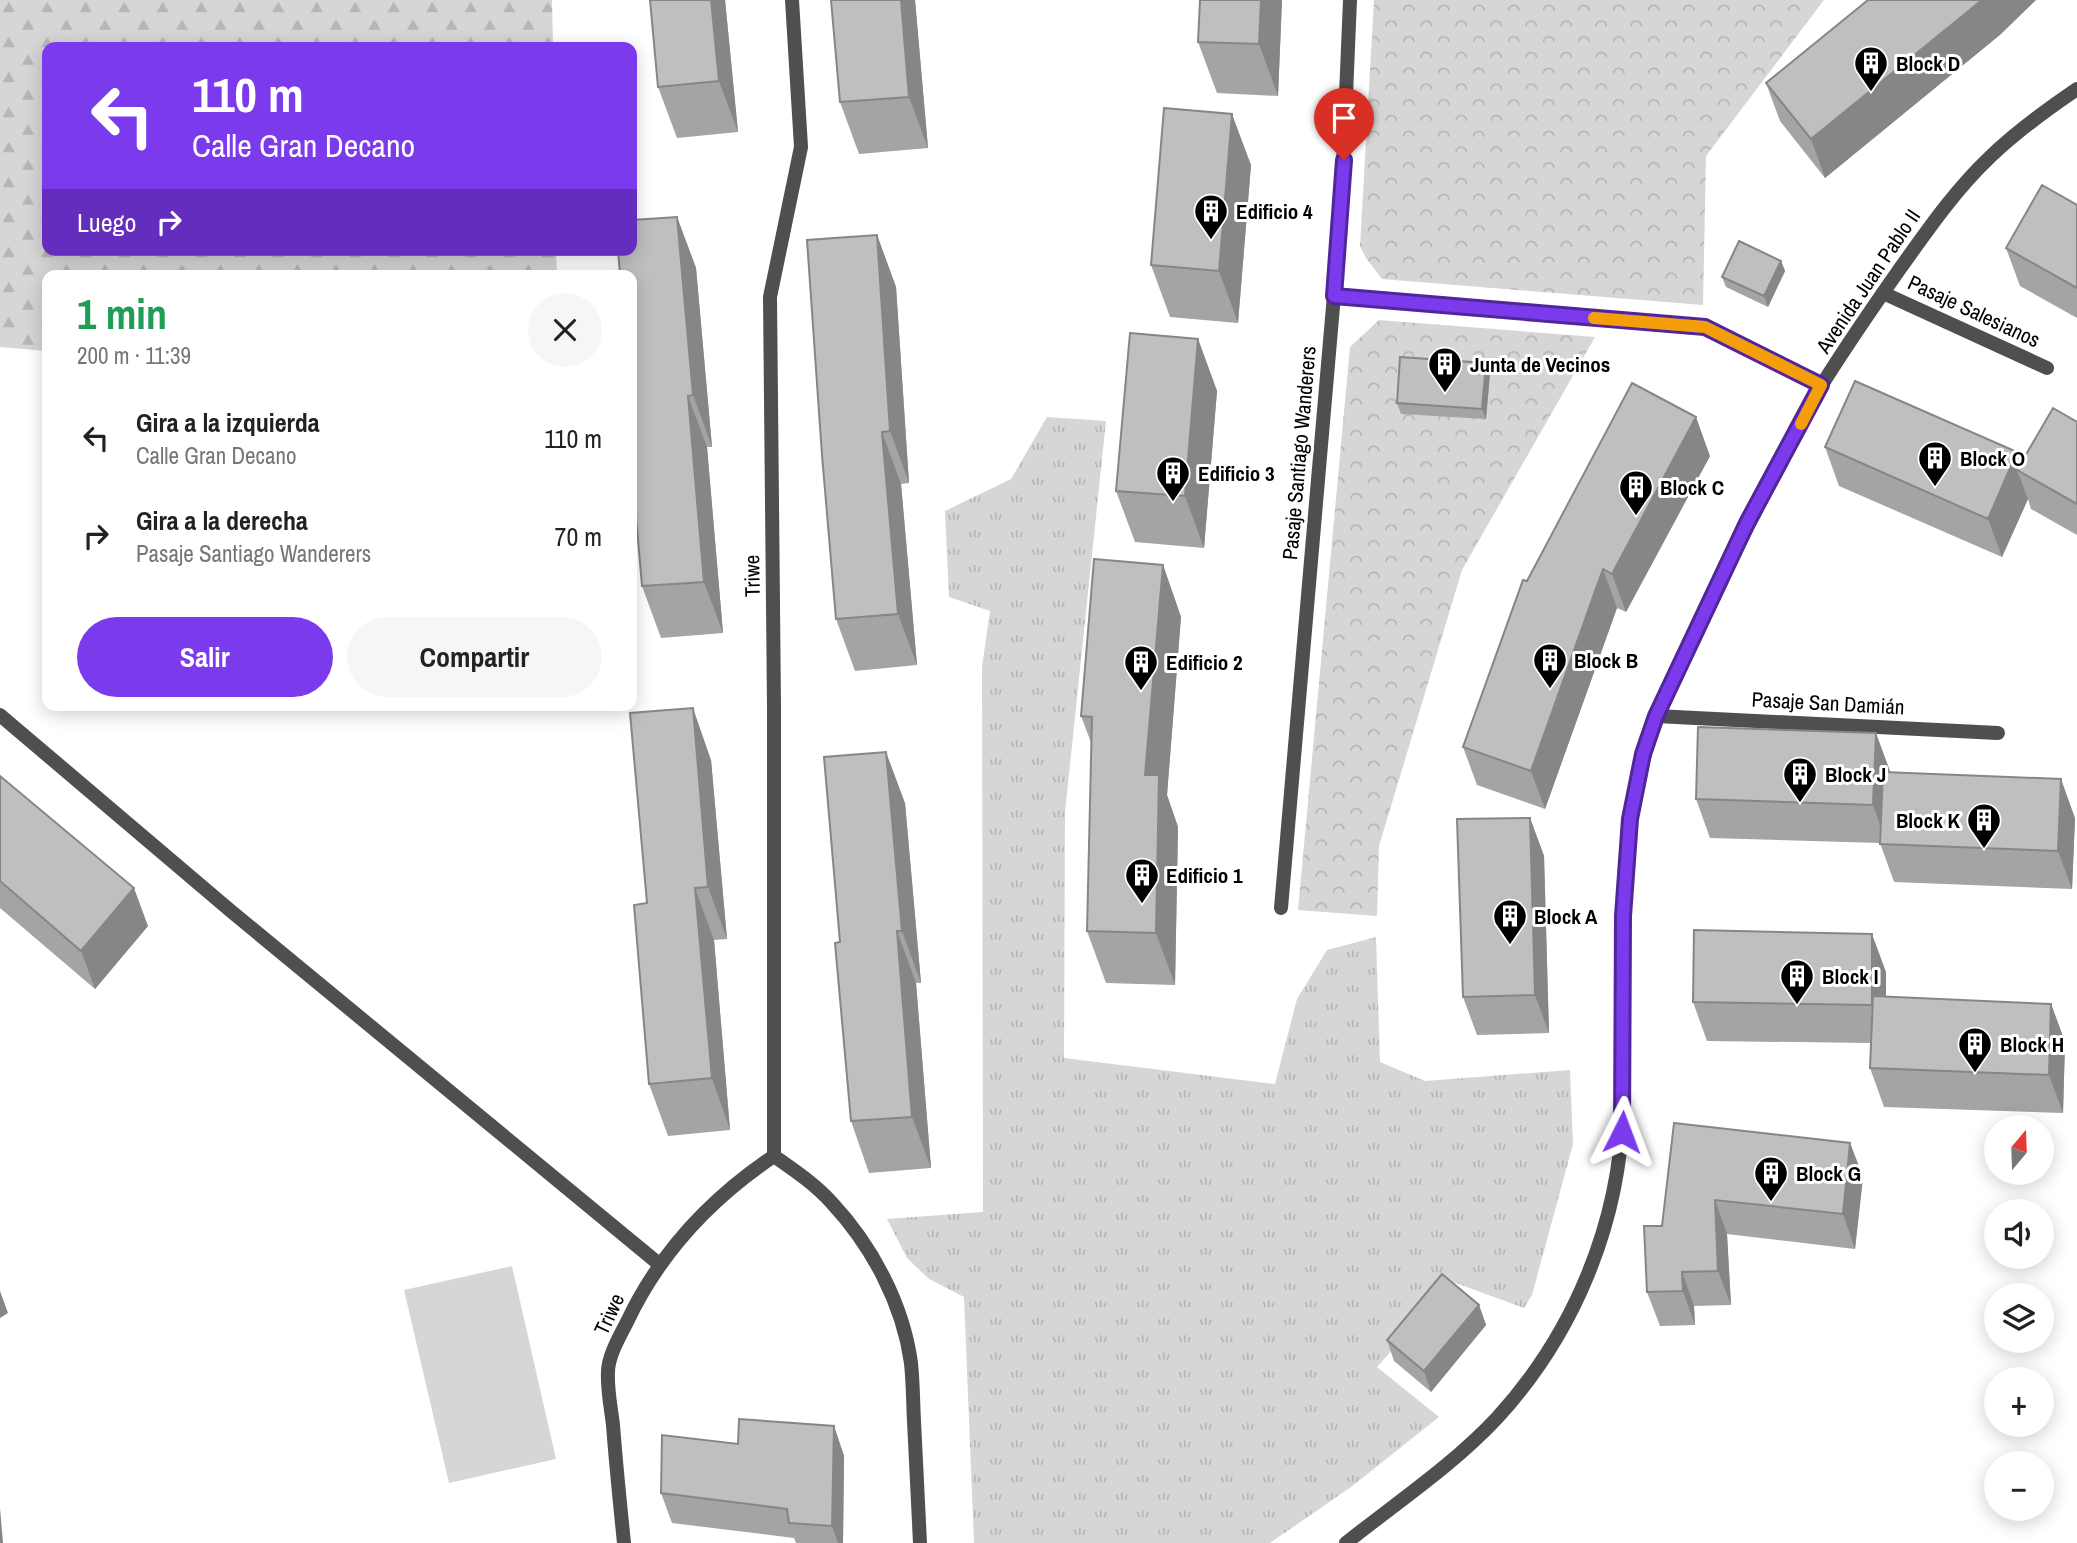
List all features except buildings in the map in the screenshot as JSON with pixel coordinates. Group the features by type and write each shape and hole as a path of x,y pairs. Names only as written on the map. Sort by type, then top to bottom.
{"street":[{"name":"Triwe","path":"624,1543 607,1370 638,1297 683,1233 741,1178 774,1156 770,297 801,147 792,0"},
{"name":"Pasaje Santiago Wanderers","path":"1281,908 1342,214 1350,0"},
{"name":"Avenida Juan Pablo II","path":"1346,1543 1459,1454 1504,1409 1558,1337 1581,1292 1600,1243 1613,1194 1623,1122 1623,916 1630,819 1643,754 1656,716 1747,523 1821,385 1941,211 1987,159 2030,121 2077,89"},
{"name":"Pasaje Salesianos","path":"1883,293 2047,368"},
{"path":"1334,296 1705,327 1821,385"},
{"path":"0,715 243,921 659,1264"},
{"name":"Pasaje San Damián","path":"1656,716 1998,733"},
{"path":"774,1156 804,1177 831,1202 855,1230 891,1293 911,1362 920,1543"}],"green space":[{"path":"0,0 552,0 553,42 42,42 42,256 556,256 557,270 42,270 42,351 0,347"},
{"path":"1374,0 1824,0 1706,156 1703,305 1382,279 1360,246"},
{"path":"1379,320 1595,337 1462,570 1379,846 1377,916 1298,910 1350,347"},
{"path":"1047,417 1106,421 1065,812 1064,1058 1275,1084 1297,999 1327,950 1376,937 1380,1062 1425,1081 1570,1070 1573,1144 1532,1295 1524,1308 1453,1282 1377,1367 1439,1417 1351,1487 1270,1543 974,1543 964,1297 929,1279 907,1258 887,1219 983,1212 982,667 990,611 949,597 945,511 1011,479"},
{"path":"512,1266 556,1459 449,1483 404,1290"}],"slow traffic":[{"path":"1594,318 1705,327 1821,385 1801,424"}],"place":[{"name":"Block D","path":"1871,93"},
{"name":"Edificio 4","path":"1211,241"},
{"name":"Junta de Vecinos","path":"1445,394"},
{"name":"Block O","path":"1935,488"},
{"name":"Edificio 3","path":"1173,503"},
{"name":"Block C","path":"1636,517"},
{"name":"Block B","path":"1550,690"},
{"name":"Edificio 2","path":"1141,692"},
{"name":"Block J","path":"1800,804"},
{"name":"Block K","path":"1984,850"},
{"name":"Edificio 1","path":"1142,905"},
{"name":"Block A","path":"1510,946"},
{"name":"Block I","path":"1797,1006"},
{"name":"Block H","path":"1975,1074"},
{"name":"Block G","path":"1771,1203"}],"route":[{"path":"1344,160 1334,296 1705,327 1821,385 1747,523 1656,716 1643,754 1630,819 1623,916 1622,1132"}]}
